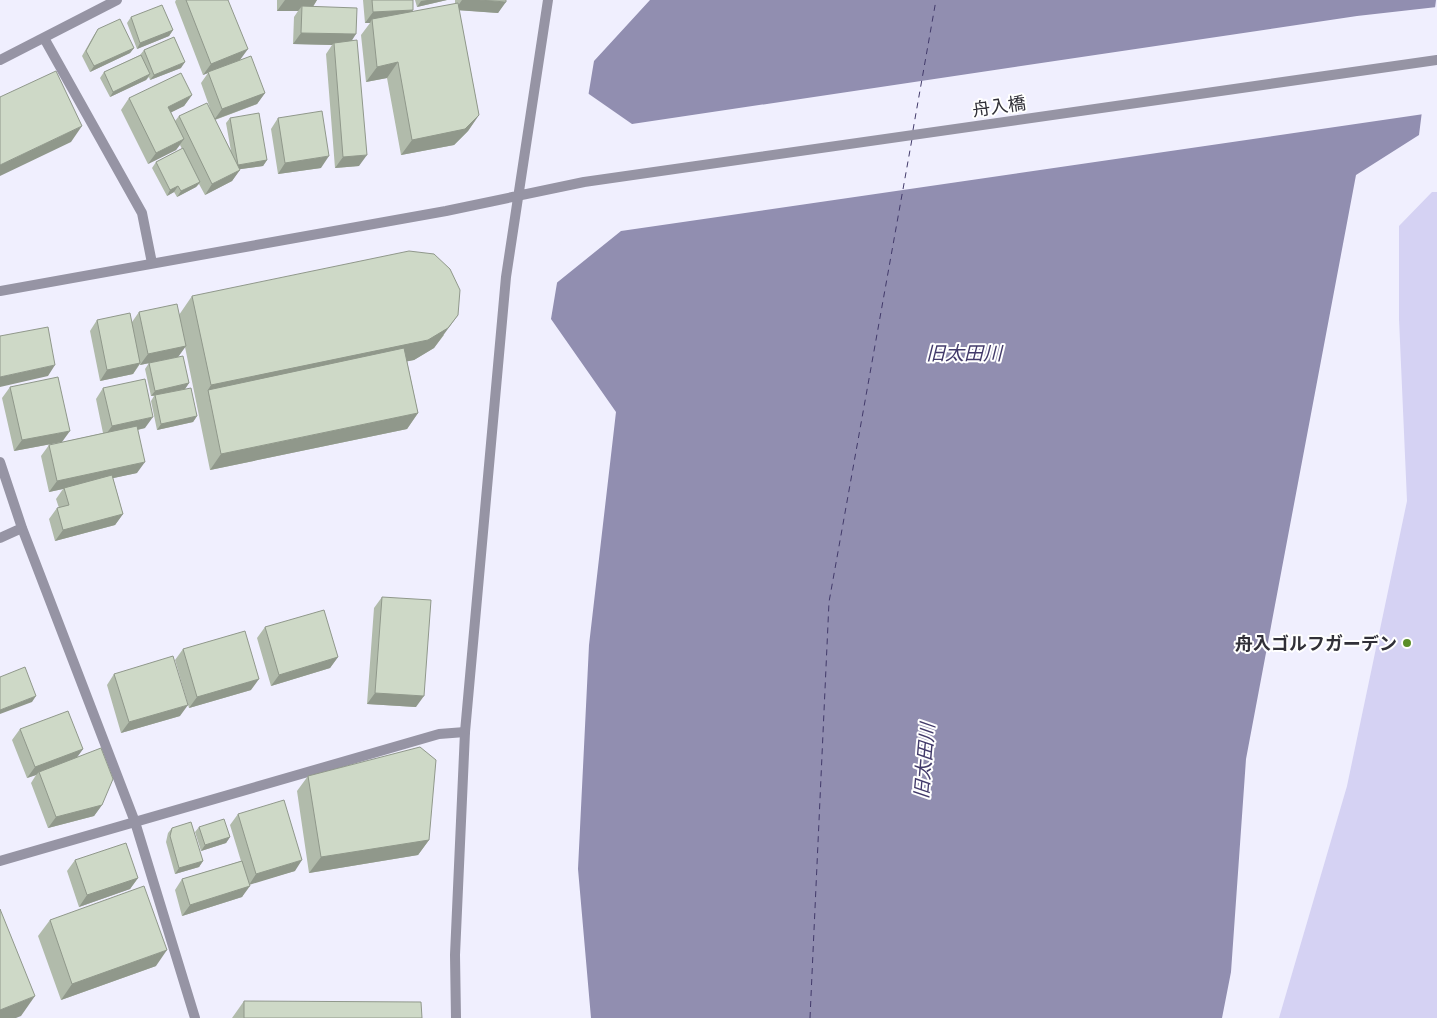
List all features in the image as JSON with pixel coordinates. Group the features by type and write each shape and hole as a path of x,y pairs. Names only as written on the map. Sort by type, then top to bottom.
{"street":[{"path":"0,60 117,0"},
{"path":"456,1018 455,956 465,732 506,277 548,0"},
{"path":"44,38 142,213 152,263"},
{"name":"舟入橋","path":"0,291 566,187 1437,60"},
{"path":"0,462 22,528 135,822 195,1018"},
{"path":"0,538 22,528"},
{"path":"0,860 439,734 465,732"}],"shaded area":[{"name":"舟入ゴルフガーデン","path":"1432,192 1437,192 1437,1018 1279,1018 1347,786 1407,501 1399,319 1399,226"}],"water":[{"name":"旧太田川","path":"650,0 1436,0 1419,135 1356,175 1246,759 1231,972 1222,1018 591,1018 578,869 589,645 616,412 551,319 594,61"}],"pier":[{"path":"1437,7 1424,114 621,231 554,285 586,92 632,124 1357,16"}],"building":[{"path":"186,0 228,0 248,49 211,64"},
{"path":"372,0 413,0 413,10 373,12"},
{"path":"479,0 506,0 506,2"},
{"path":"458,3 479,115 465,129 412,140 398,62 377,67 372,19"},
{"path":"162,5 173,30 140,43 131,17"},
{"path":"302,6 357,8 356,34 301,33"},
{"path":"120,19 134,48 94,66 86,51 98,29"},
{"path":"174,37 185,62 154,75 144,50"},
{"path":"357,40 367,155 343,157 334,43"},
{"path":"141,55 150,74 113,92 104,72"},
{"path":"251,56 265,93 222,109 208,72"},
{"path":"56,71 82,126 0,165 0,97"},
{"path":"181,73 192,95 168,107 184,139 156,153 129,98"},
{"path":"207,103 240,170 212,184 179,116"},
{"path":"322,111 329,156 285,163 278,118"},
{"path":"259,113 267,160 238,165 230,118"},
{"path":"183,148 200,182 181,191 178,186 170,190 156,162"},
{"path":"409,251 434,254 450,269 460,290 458,315 448,328 428,340 211,385 192,296"},
{"path":"177,304 186,346 148,354 139,312"},
{"path":"130,313 140,363 107,370 97,320"},
{"path":"48,327 55,365 0,377 0,336"},
{"path":"404,348 418,413 221,454 208,390"},
{"path":"183,356 189,383 155,391 149,363"},
{"path":"58,377 70,431 22,440 10,387"},
{"path":"145,379 153,417 112,426 103,388"},
{"path":"191,388 197,416 161,424 155,395"},
{"path":"137,426 145,462 57,481 49,445"},
{"path":"112,475 123,514 63,530 57,508 69,505 64,488"},
{"path":"382,597 431,600 424,696 375,693"},
{"path":"324,610 338,657 279,675 265,627"},
{"path":"245,631 259,679 197,697 183,649"},
{"path":"173,656 188,705 129,722 114,674"},
{"path":"25,667 36,696 0,710 0,677"},
{"path":"68,711 83,749 35,767 20,729"},
{"path":"420,747 436,760 429,840 321,857 308,776"},
{"path":"101,748 113,779 102,805 56,817 39,772"},
{"path":"284,800 302,860 256,874 238,814"},
{"path":"224,819 230,837 205,845 199,827"},
{"path":"191,822 203,861 179,868 170,836 172,828"},
{"path":"126,843 138,878 87,895 75,860"},
{"path":"242,861 250,886 190,905 182,879"},
{"path":"144,886 167,950 72,984 50,920"},
{"path":"0,909 35,996 0,1010"},
{"path":"244,1001 421,1002 422,1018 244,1018"}],"ferry route":[{"path":"913,130 936,0"},
{"path":"810,1018 829,602 912,139"}],"place":[{"name":"舟入ゴルフガーデン","path":"1407,643"}]}
